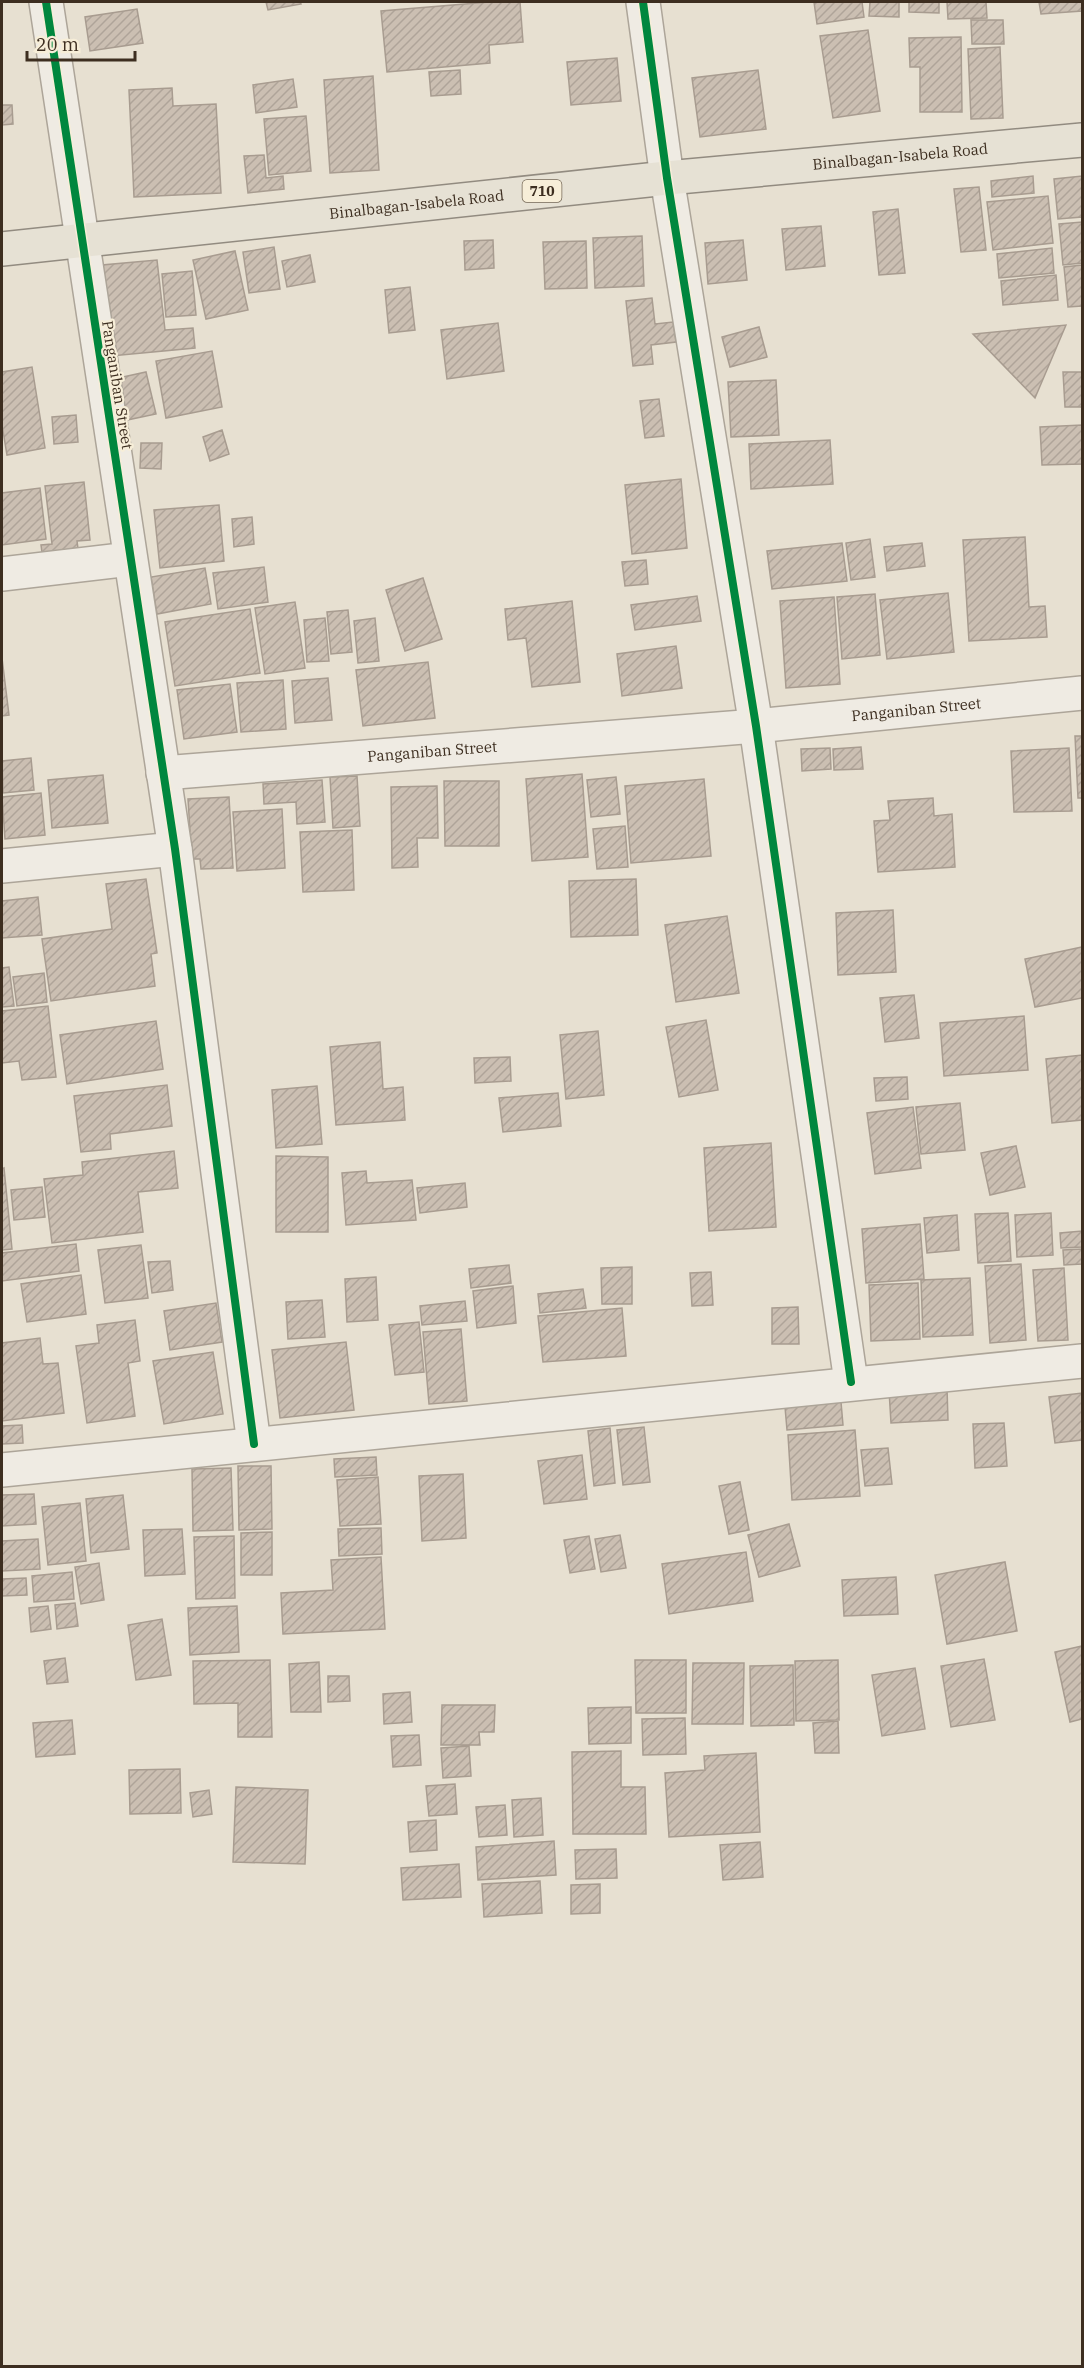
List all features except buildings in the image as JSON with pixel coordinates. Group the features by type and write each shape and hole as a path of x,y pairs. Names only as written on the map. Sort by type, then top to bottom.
{"main road":[{"name":"Binalbagan-Isabela Road","path":"2,249 667,178 1083,140"}],"street":[{"name":"Panganiban Street","path":"46,2 163,773 756,726 1083,693"},
{"path":"643,2 667,178 756,726 851,1382"},
{"path":"2,574 130,559"},
{"path":"163,773 254,1444"},
{"path":"2,866 175,849"},
{"path":"2,1470 851,1382 1083,1361"}],"cycle path":[{"path":"46,2 175,849 254,1444"},
{"path":"643,2 667,178 756,726 851,1382"}]}
